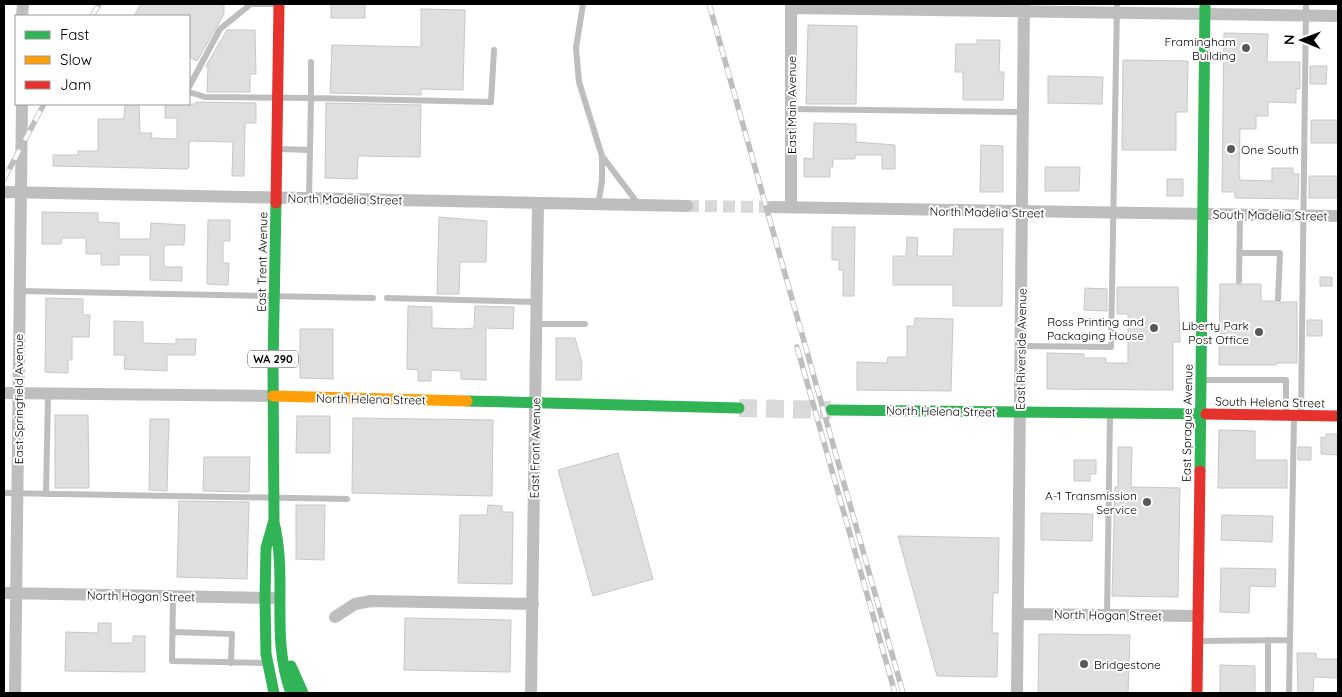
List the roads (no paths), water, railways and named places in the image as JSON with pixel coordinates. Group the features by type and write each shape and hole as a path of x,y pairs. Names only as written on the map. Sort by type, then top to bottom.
{"main road":[{"name":"East Trent Avenue","path":"278,4 278,149 273,396 274,520 280,548 280,657 283,674 291,693"},
{"name":"East Sprague Avenue","path":"1197,693 1205,9"},
{"name":"North Helena Street","path":"273,396 739,408"},
{"name":"North Helena Street","path":"831,410 1201,415"},
{"name":"South Helena Street","path":"1201,415 1338,416"},
{"name":"East Trent Avenue","path":"274,520 266,548 265,598 267,663 274,693"},
{"path":"280,548 286,583 288,651 292,669 303,693"}],"street":[{"path":"791,6 1306,10 1338,16"},
{"name":"East Main Avenue","path":"791,6 791,207"},
{"name":"East Riverside Avenue","path":"1017,693 1024,8"},
{"name":"East Springfield Avenue","path":"15,693 10,593 18,493 22,105"},
{"name":"North Madelia Street","path":"4,192 687,206"},
{"name":"East Front Avenue","path":"532,693 538,202"},
{"name":"North Madelia Street","path":"772,207 1203,215"},
{"name":"South Madelia Street","path":"1203,215 1338,216"},
{"name":"North Helena Street","path":"4,393 273,396"},
{"name":"North Hogan Street","path":"10,593 279,598"},
{"path":"335,617 355,604 370,601 533,604"},
{"name":"North Hogan Street","path":"1018,614 1198,616"}],"lane":[{"path":"190,85 220,29 251,4 278,4"},
{"path":"583,4 576,48 579,82 602,156 602,181 598,205"},
{"path":"1021,346 1111,347 1117,8"},
{"path":"1289,693 1294,416 1304,216 1306,10"},
{"path":"190,92 205,97 491,102 494,50"},
{"path":"309,199 311,62"},
{"path":"792,109 1023,112"},
{"path":"278,149 310,150"},
{"path":"602,156 640,206"},
{"path":"1239,280 1240,215"},
{"path":"1239,253 1280,254 1278,299"},
{"path":"19,291 373,298"},
{"path":"387,298 537,302"},
{"path":"537,324 586,324"},
{"path":"1201,380 1286,380 1294,416"},
{"path":"46,494 48,394"},
{"path":"1107,615 1110,414"},
{"path":"4,493 347,499"},
{"path":"173,596 172,661 267,663"},
{"path":"173,632 232,634 231,663"},
{"path":"1268,640 1268,693"},
{"path":"1198,641 1290,640"}],"tunnel":[{"path":"687,206 772,207"},
{"path":"739,408 831,410"}],"railway":[{"path":"93,15 99,4"},
{"path":"709,4 903,693"},
{"path":"4,179 43,105"},
{"path":"797,347 895,693"}],"place":[{"name":"Framingham Building","path":"1246,48"},
{"name":"One South","path":"1231,149"},
{"name":"Ross Printing and Packaging House","path":"1154,328"},
{"name":"Liberty Park Post Office","path":"1259,332"},
{"name":"A-1 Transmission Service","path":"1147,502"},
{"name":"Bridgestone","path":"1084,664"}]}
